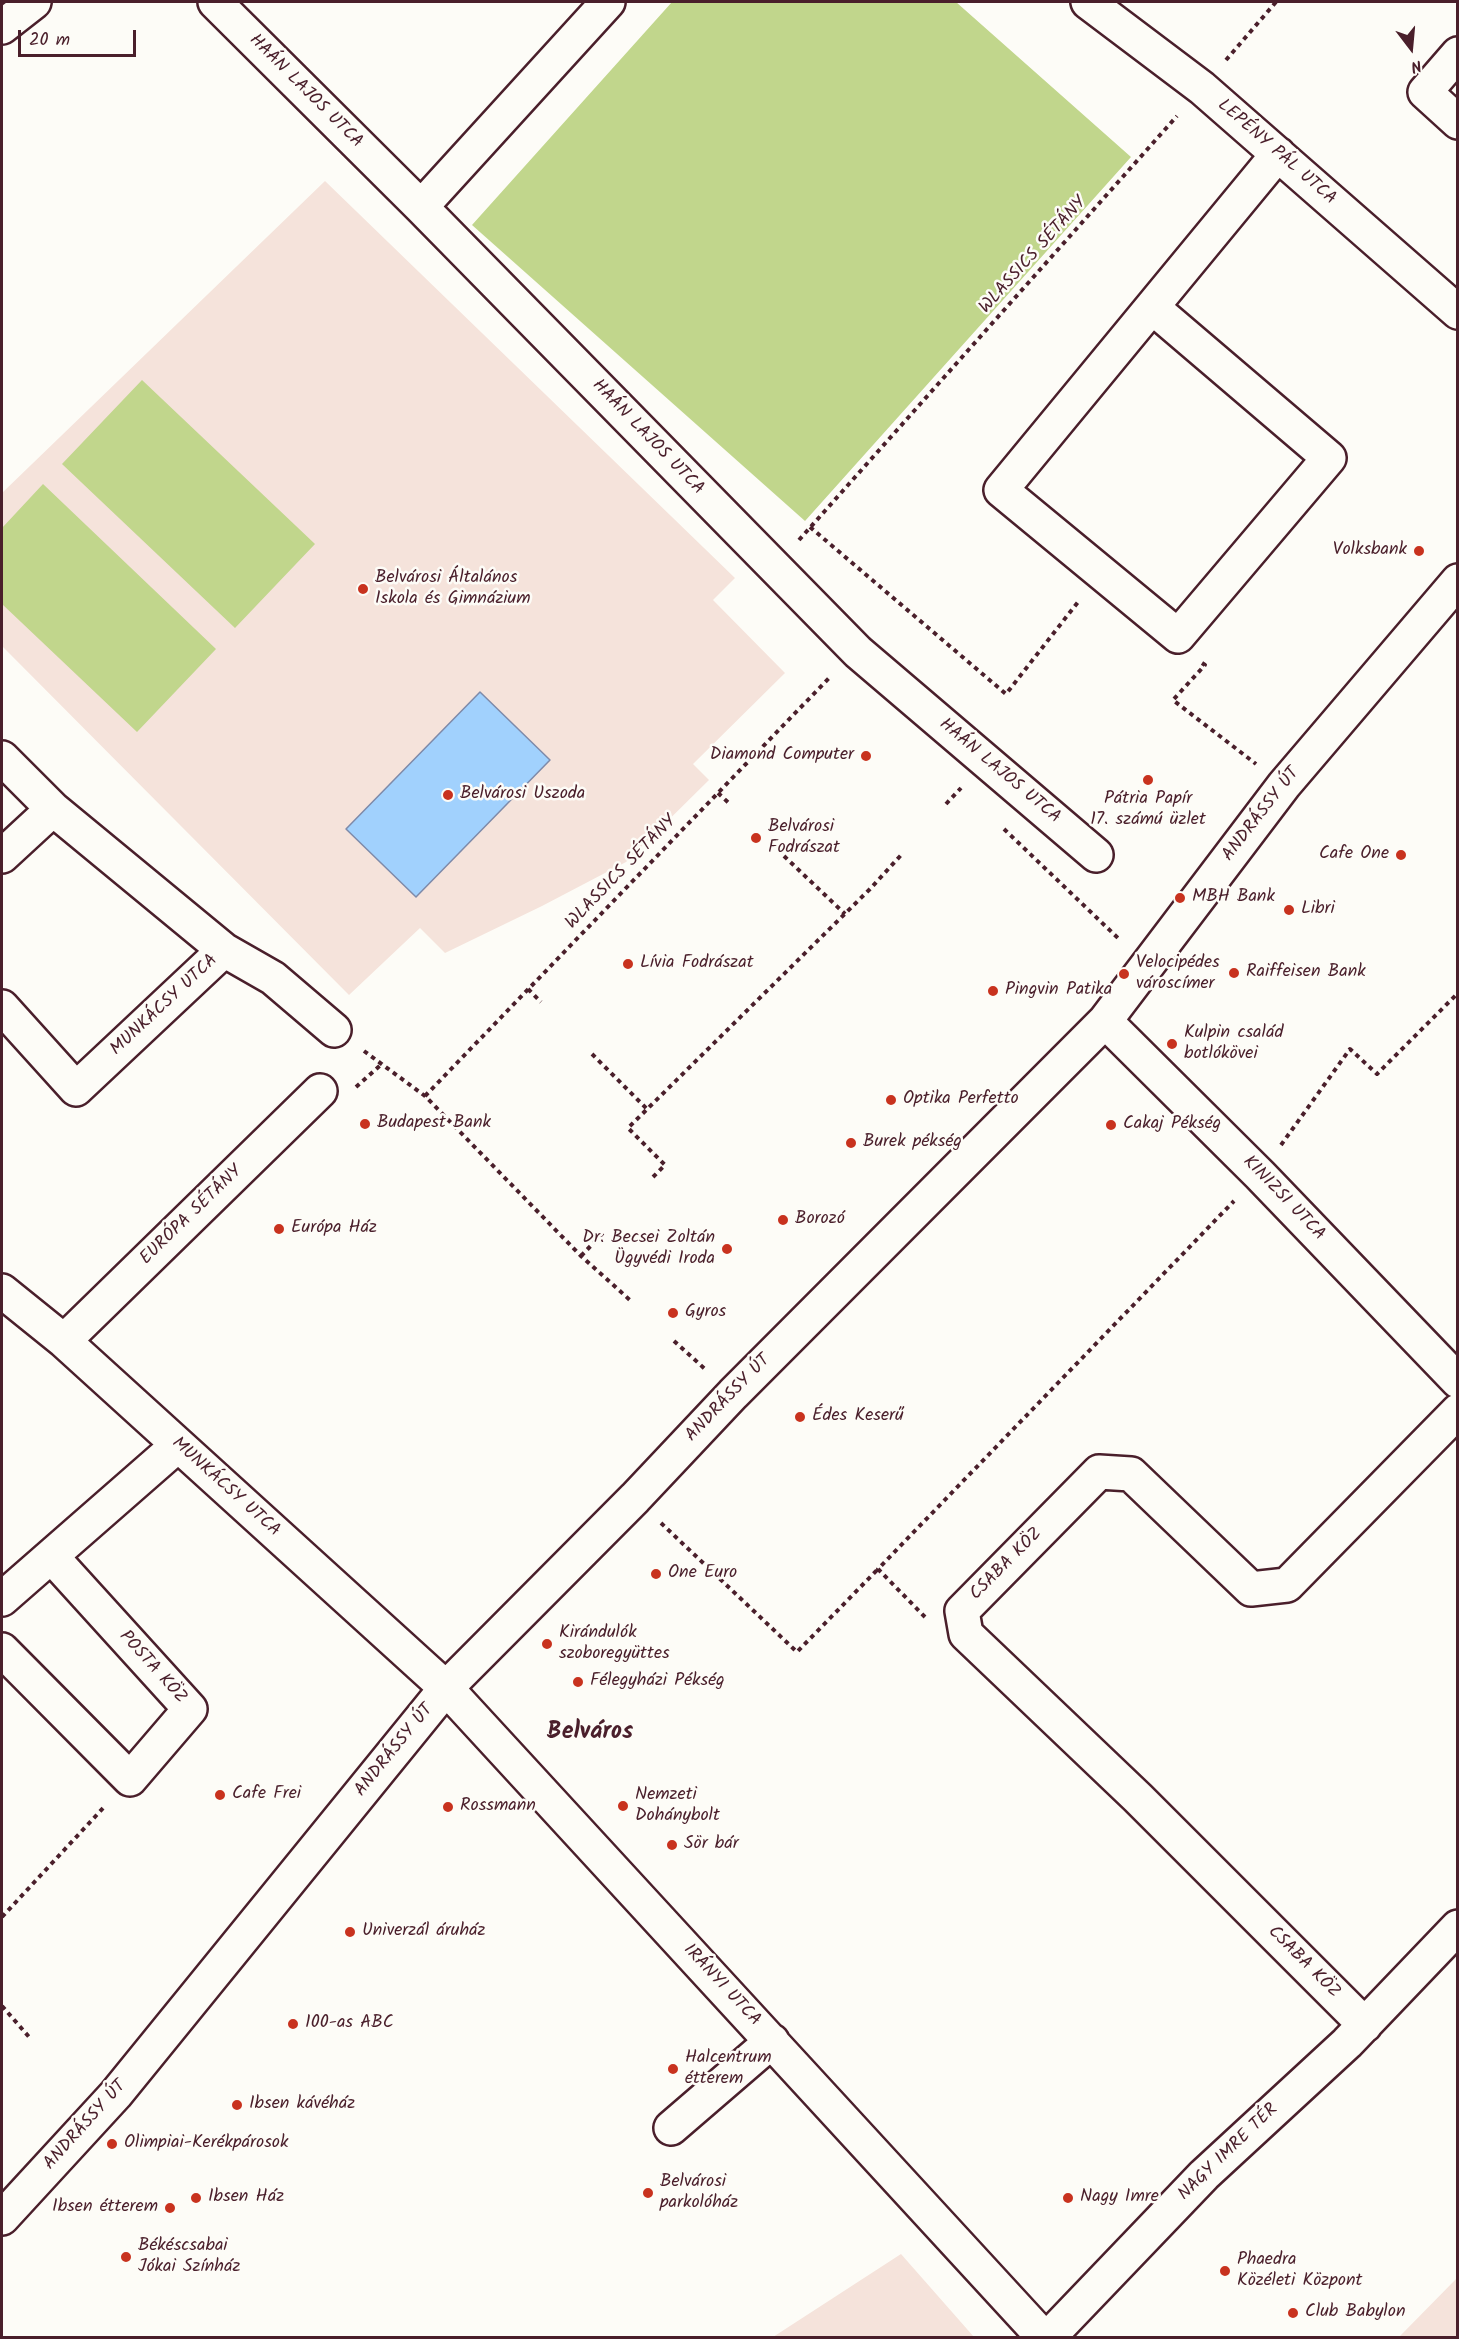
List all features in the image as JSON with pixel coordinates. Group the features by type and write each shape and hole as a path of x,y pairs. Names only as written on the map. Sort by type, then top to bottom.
{"street":[{"path":"2,27 34,2"},
{"name":"HAÁN LAJOS UTCA","path":"215,2 421,207 858,652 1096,855"},
{"path":"421,207 608,2"},
{"name":"LEPÉNY PÁL UTCA","path":"1088,2 1202,88 1278,154 1453,298"},
{"path":"1458,54 1425,92 1458,122"},
{"path":"1152,308 1329,458 1178,636 1001,490 1278,154"},
{"name":"ANDRÁSSY ÚT","path":"2,2218 116,2094 446,1688 635,1498 733,1394 1105,1021 1284,785 1458,581"},
{"name":"MUNKÁCSY UTCA","path":"2,758 53,809 224,950 76,1089 2,1007"},
{"path":"2,856 53,809"},
{"path":"224,950 273,978 334,1030"},
{"name":"KINIZSI UTCA","path":"1105,1021 1260,1175 1458,1381"},
{"name":"EURÓPA SÉTÁNY","path":"64,1341 336,1091"},
{"name":"MUNKÁCSY UTCA","path":"2,1291 64,1341 446,1688"},
{"name":"CSABA KÖZ","path":"1365,2025 1138,1798 966,1634 962,1611 1099,1472 1131,1474 1251,1589 1287,1585 1458,1411"},
{"path":"2,1599 178,1445"},
{"name":"POSTA KÖZ","path":"52,1557 190,1709 130,1779"},
{"path":"2,1650 130,1779"},
{"name":"IRÁNYI UTCA","path":"446,1688 1046,2337"},
{"name":"NAGY IMRE TÉR","path":"1046,2337 1204,2175 1365,2025 1458,1927"},
{"path":"671,2128 772,2041"}],"path":[{"name":"WLASSICS SÉTÁNY","path":"1079,601 1006,694 810,527 1276,2"},
{"path":"1196,658 1205,665 1173,700 1284,785"},
{"name":"WLASSICS SÉTÁNY","path":"424,1096 838,668"},
{"path":"946,804 961,788"},
{"path":"718,792 731,805"},
{"path":"653,1178 665,1165 628,1128 845,914 902,854"},
{"path":"784,856 845,914"},
{"path":"528,989 541,1002"},
{"path":"592,1054 647,1109"},
{"path":"336,1091 383,1063 424,1096 581,1256 631,1301"},
{"path":"581,1256 603,1233"},
{"path":"635,1498 797,1652 878,1569"},
{"path":"2,1917 130,1779"},
{"path":"2,2006 30,2038"}],"shaded area":[{"name":"Belvárosi Általános Iskola és Gimnázium","path":"325,181 735,578 713,600 785,673 693,764 709,780 626,862 445,953 420,928 349,995 2,646 2,493"},
{"path":"901,2254 974,2337 773,2337"},
{"path":"1457,2278 1457,2337 1399,2337"}],"green space":[{"path":"672,2 956,2 1131,157 805,521 472,225"},
{"path":"142,380 315,544 235,628 62,464"},
{"path":"43,484 216,649 137,732 2,604 2,528"}],"water":[{"name":"Belvárosi Uszoda","path":"480,692 550,760 416,897 346,829"}],"place":[{"name":"Volksbank","path":"1419,551"},
{"name":"Belvárosi Általános Iskola és Gimnázium","path":"363,589"},
{"name":"Diamond Computer","path":"866,756"},
{"name":"Pátria Papír 17. számú üzlet","path":"1148,780"},
{"name":"Belvárosi Uszoda","path":"448,795"},
{"name":"Belvárosi Fodrászat","path":"756,838"},
{"name":"Cafe One","path":"1401,855"},
{"name":"MBH Bank","path":"1180,898"},
{"name":"Libri","path":"1289,910"},
{"name":"Lívia Fodrászat","path":"628,964"},
{"name":"Raiffeisen Bank","path":"1234,973"},
{"name":"Velocipédes városcímer","path":"1124,974"},
{"name":"Pingvin Patika","path":"993,991"},
{"name":"Kulpin család botlókövei","path":"1172,1044"},
{"name":"Optika Perfetto","path":"891,1100"},
{"name":"Budapest Bank","path":"365,1124"},
{"name":"Cakaj Pékség","path":"1111,1125"},
{"name":"Burek pékség","path":"851,1143"},
{"name":"Borozó","path":"783,1220"},
{"name":"Európa Ház","path":"279,1229"},
{"name":"Dr. Becsei Zoltán Ügyvédi Iroda","path":"727,1249"},
{"name":"Gyros","path":"673,1313"},
{"name":"Édes Keserű","path":"800,1417"},
{"name":"One Euro","path":"656,1574"},
{"name":"Kirándulók szoboregyüttes","path":"547,1644"},
{"name":"Félegyházi Pékség","path":"578,1682"},
{"name":"Cafe Frei","path":"220,1795"},
{"name":"Nemzeti Dohánybolt","path":"623,1806"},
{"name":"Rossmann","path":"448,1807"},
{"name":"Sör bár","path":"672,1845"},
{"name":"Univerzál áruház","path":"350,1932"},
{"name":"100-as ABC","path":"293,2024"},
{"name":"Halcentrum étterem","path":"673,2069"},
{"name":"Ibsen kávéház","path":"237,2105"},
{"name":"Olimpiai-Kerékpárosok","path":"112,2144"},
{"name":"Belvárosi parkolóház","path":"648,2193"},
{"name":"Ibsen Ház","path":"196,2198"},
{"name":"Nagy Imre","path":"1068,2198"},
{"name":"Ibsen étterem","path":"170,2208"},
{"name":"Békéscsabai Jókai Színház","path":"126,2257"},
{"name":"Phaedra Közéleti Központ","path":"1225,2271"},
{"name":"Club Babylon","path":"1293,2313"}],"district":[{"name":"Belváros","path":"590,1734"}]}
